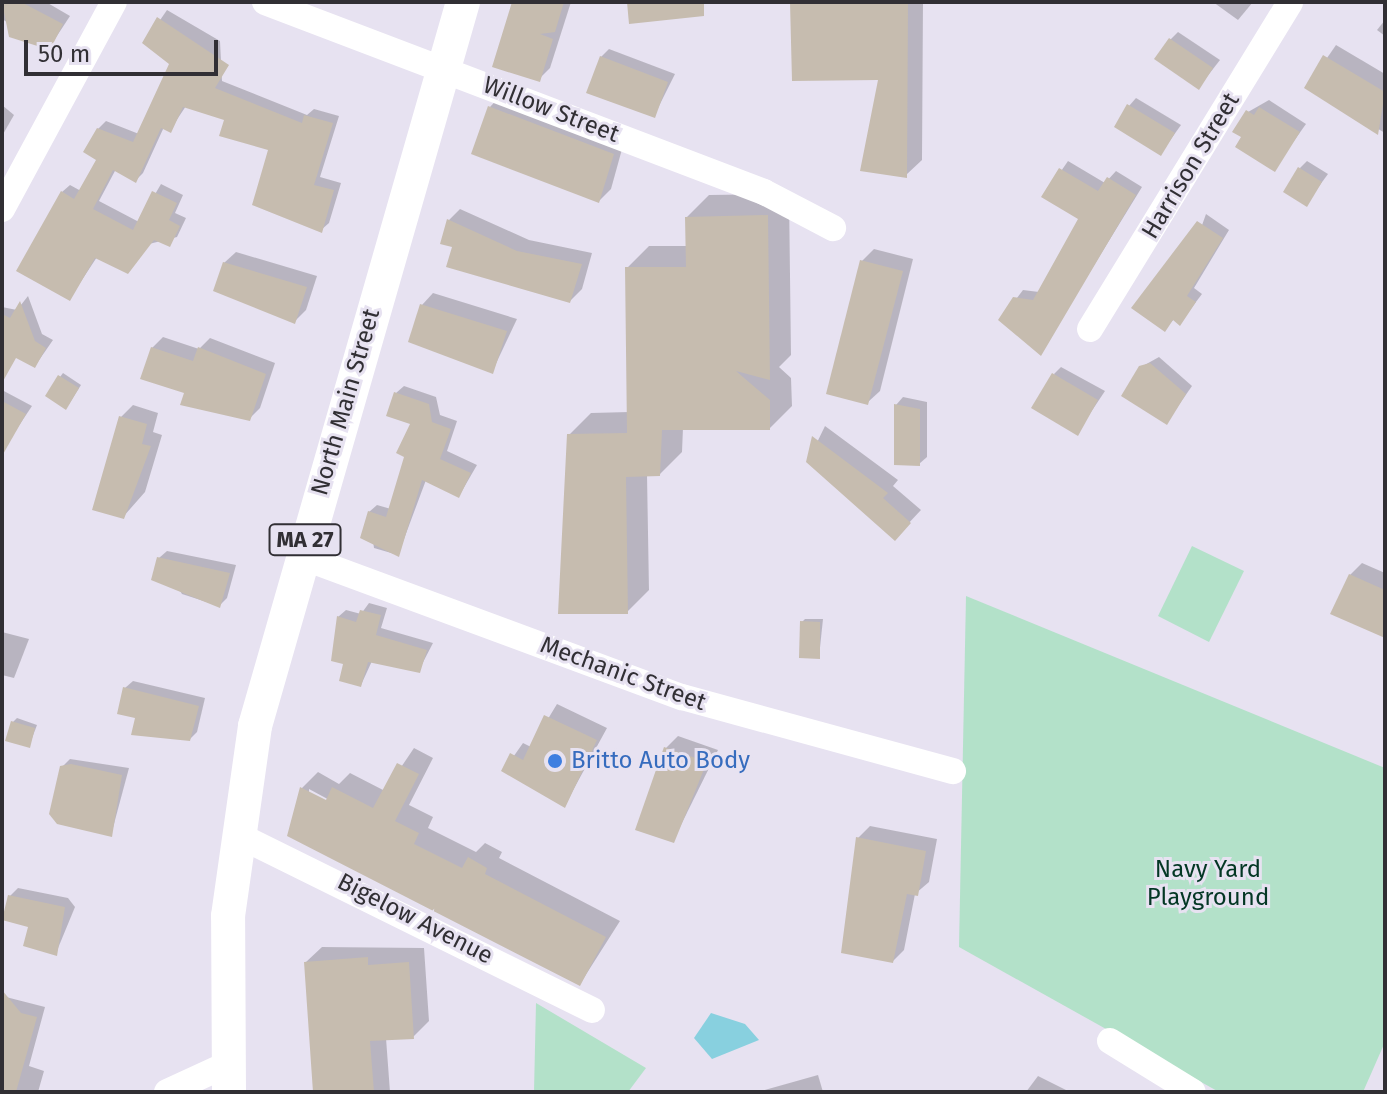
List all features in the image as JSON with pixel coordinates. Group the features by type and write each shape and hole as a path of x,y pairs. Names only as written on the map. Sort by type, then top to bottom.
{"main road":[{"name":"North Main Street","path":"228,1078 226,952 236,834 264,684 463,2"}],"street":[{"path":"2,209 114,2"},
{"name":"Willow Street","path":"265,2 764,192 833,228"},
{"name":"Harrison Street","path":"1090,329 1290,2"},
{"name":"Mechanic Street","path":"300,556 682,697 953,771"},
{"name":"Bigelow Avenue","path":"236,834 592,1010"},
{"path":"1110,1041 1193,1092"},
{"path":"167,1092 228,1078"}],"green space":[{"path":"1192,546 1244,571 1209,642 1158,616"},
{"name":"Navy Yard Playground","path":"966,596 1385,768 1385,1042 1363,1092 1219,1092 959,947"},
{"path":"536,1003 646,1068 628,1092 534,1092"}],"water":[{"path":"711,1013 745,1024 759,1040 712,1059 694,1038"}],"building":[{"path":"2,2 21,2 63,24 50,50 9,37"},
{"path":"512,2 564,2 555,32 540,34 553,39 540,82 492,67"},
{"path":"627,2 704,2 704,16 629,24"},
{"path":"790,2 908,2 907,178 860,171 878,80 792,81"},
{"path":"157,17 229,65 215,88 302,123 304,115 333,123 314,185 334,190 322,233 252,205 268,150 219,136 224,120 183,107 171,133 161,128 136,183 113,170 93,209 133,230 152,191 177,203 169,220 180,226 170,247 154,240 128,274 95,258 70,301 16,271 61,191 74,199 96,160 83,152 97,128 133,142 169,64 142,43"},
{"path":"1169,38 1213,68 1199,90 1154,59"},
{"path":"1323,55 1385,92 1378,135 1304,88"},
{"path":"600,56 668,82 655,118 586,93"},
{"path":"1127,104 1175,133 1161,156 1114,127"},
{"path":"488,106 614,154 599,203 471,154"},
{"path":"1259,107 1300,132 1275,172 1235,147 1241,137 1232,132 1246,110 1254,115"},
{"path":"1298,167 1322,182 1307,207 1283,192"},
{"path":"1059,168 1098,191 1107,177 1136,195 1041,356 998,320 1013,297 1033,300 1078,219 1041,197"},
{"path":"768,215 770,380 736,371 770,400 770,430 662,430 660,476 626,477 628,614 558,614 567,434 627,433 625,267 686,267 685,217"},
{"path":"447,219 517,251 582,264 570,303 446,267 452,247 440,244"},
{"path":"1197,221 1223,238 1187,296 1196,302 1180,326 1173,320 1165,332 1131,308"},
{"path":"860,260 903,271 868,405 826,394"},
{"path":"223,262 307,287 295,324 213,291"},
{"path":"20,301 35,341 46,348 35,368 16,358 2,383 2,314 10,318"},
{"path":"420,304 507,331 493,374 408,342"},
{"path":"151,347 193,361 198,347 266,374 250,421 180,405 184,393 140,379"},
{"path":"1150,363 1186,394 1167,425 1121,396 1139,366"},
{"path":"1052,373 1098,400 1078,436 1031,408"},
{"path":"58,375 79,388 66,410 45,396"},
{"path":"394,392 429,404 432,422 451,429 440,459 471,473 459,498 422,480 399,557 360,538 368,511 386,517 404,457 396,453 410,424 386,416"},
{"path":"2,401 26,414 2,456"},
{"path":"894,404 920,409 920,466 894,465"},
{"path":"119,416 147,424 142,444 151,446 124,519 92,510"},
{"path":"812,436 888,493 883,498 911,523 895,541 806,462"},
{"path":"157,557 230,573 220,608 151,580"},
{"path":"1349,574 1385,590 1385,638 1330,614"},
{"path":"360,610 381,615 376,635 427,650 420,673 368,662 361,687 339,681 343,664 331,661 337,616 356,622"},
{"path":"800,621 820,622 820,659 799,658"},
{"path":"123,687 199,706 190,741 131,735 135,718 117,714"},
{"name":"Britto Auto Body","path":"544,715 597,740 565,808 501,771 510,753 523,760"},
{"path":"11,721 35,728 30,748 5,741"},
{"path":"664,747 707,762 674,843 635,830"},
{"path":"397,763 419,774 395,821 419,833 414,844 462,868 468,857 487,868 485,874 606,937 580,986 287,836 300,787 326,800 332,787 373,808"},
{"path":"71,764 122,775 112,837 57,824 49,814 60,766"},
{"path":"856,837 926,851 918,896 907,894 893,963 841,953"},
{"path":"8,895 65,907 57,956 23,946 28,927 2,920"},
{"path":"368,957 368,965 409,962 414,1039 370,1041 374,1092 313,1092 304,962"},
{"path":"2,990 21,1013 37,1017 16,1092 2,1092"}],"place":[{"name":"Britto Auto Body","path":"555,761"}]}
